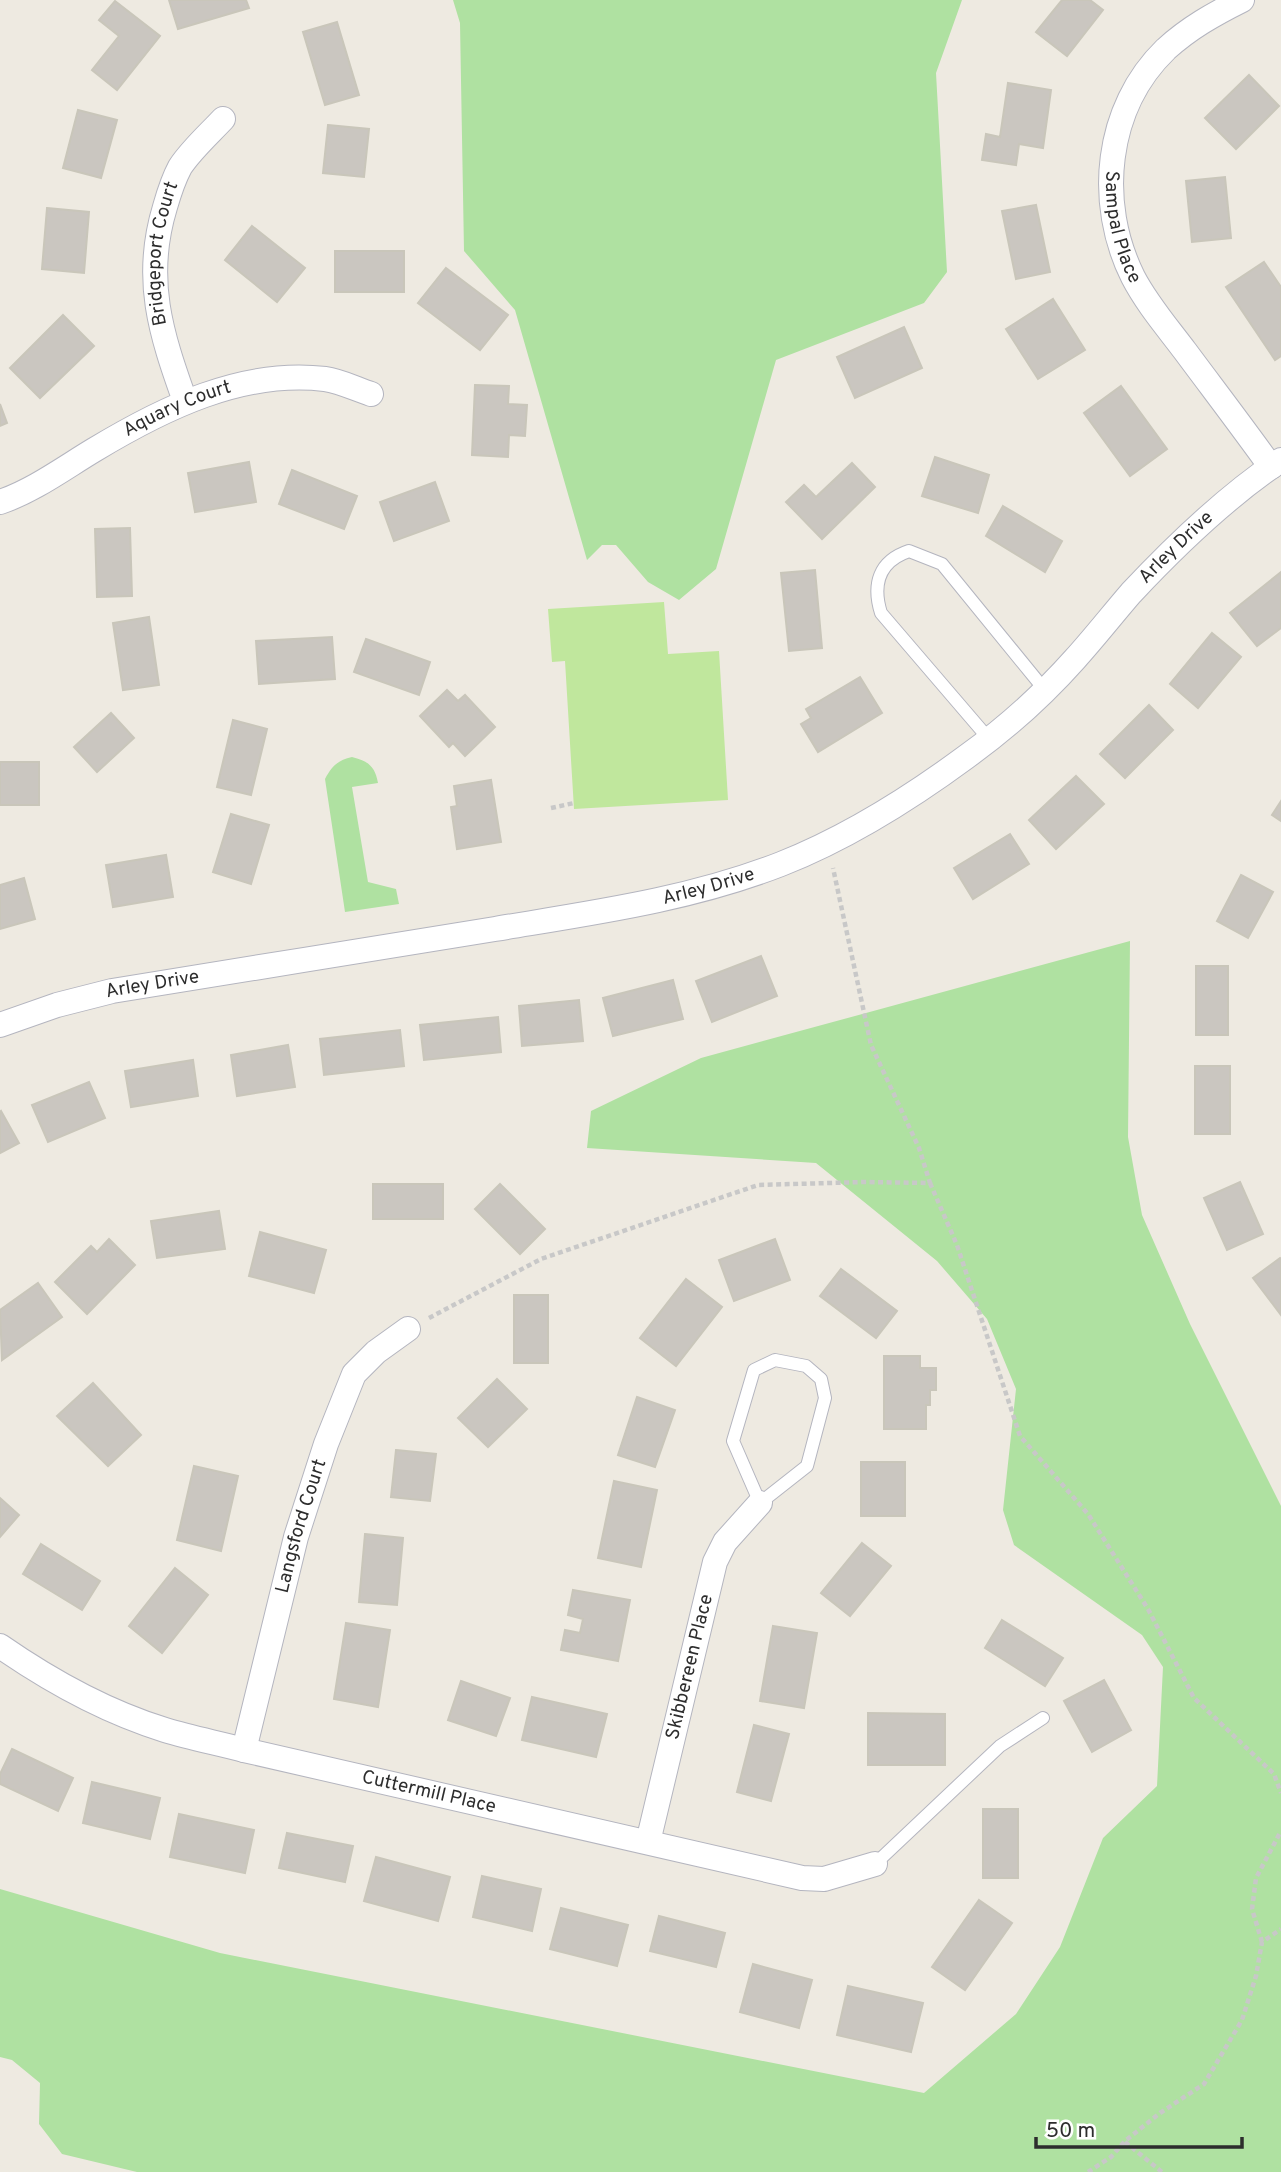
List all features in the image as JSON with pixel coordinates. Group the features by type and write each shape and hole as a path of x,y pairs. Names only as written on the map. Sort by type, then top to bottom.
{"street":[{"name":"Sampal Place","path":"1242,0 1190,29 1164,51 1138,86 1118,130 1111,163 1111,198 1116,232 1126,260 1148,303 1276,463"},
{"name":"Bridgeport Court","path":"185,401 163,338 158,315 154,277 156,244 163,214 182,164 223,119"},
{"name":"Aquary Court","path":"0,502 42,482 122,433 185,401 237,386 296,378 327,380 370,394"},
{"name":"Arley Drive","path":"0,1025 57,1005 112,991 651,903 749,875 828,843 908,797 989,739 1025,709 1073,661 1163,560 1212,515 1276,463"},
{"name":"Langsford Court","path":"244,1750 296,1537 326,1444 354,1374 376,1352 408,1329"},
{"name":"Skibbereen Place","path":"648,1842 713,1569 725,1542 760,1503"},
{"name":"Cuttermill Place","path":"0,1646 52,1679 163,1730 802,1878 824,1879 875,1864"}],"lane":[{"path":"989,739 881,613 876,596 880,574 895,555 909,551 942,564 1044,689"},
{"path":"775,1360 806,1366 821,1379 825,1398 807,1466 760,1503 733,1441 754,1370 775,1360"},
{"path":"875,1864 1000,1746 1043,1718"}],"path":[{"path":"551,808 574,803"},
{"path":"828,843 871,1045 919,1149 930,1183 957,1245 1020,1436 1088,1514 1148,1609 1188,1690 1274,1774 1281,1793"},
{"path":"408,1329 541,1259 758,1185 930,1183"},
{"path":"1088,2172 1111,2157 1125,2141 1160,2113 1204,2084 1242,2021 1256,1976 1262,1942 1252,1909 1256,1878 1281,1831"},
{"path":"1262,1942 1281,1929"},
{"path":"1125,2141 1163,2172"}],"green space":[{"path":"453,0 962,0 936,73 947,272 924,303 776,360 716,569 679,600 648,582 616,545 602,545 587,560 515,310 464,251 460,23"},
{"path":"664,602 668,654 719,651 728,800 574,809 565,661 552,662 548,609"},
{"path":"352,757 370,765 378,783 352,787 368,882 396,889 399,904 345,912 325,779 336,764"},
{"path":"1130,941 1128,1137 1142,1215 1190,1324 1281,1506 1281,2172 137,2172 62,2154 39,2124 40,2083 12,2060 0,2057 0,1889 220,1953 924,2093 1016,2014 1060,1947 1103,1838 1157,1786 1163,1667 1142,1635 1014,1545 1003,1510 1016,1389 987,1319 937,1261 816,1163 587,1148 591,1111 701,1058"}],"building":[{"path":"169,0 246,0 249,8 178,29"},
{"path":"1062,0 1090,0 1103,10 1067,56 1036,32"},
{"path":"115,1 160,36 117,90 92,70 119,36 99,20"},
{"path":"337,22 359,95 325,105 303,32"},
{"path":"1249,75 1279,106 1236,149 1205,118"},
{"path":"1008,83 1051,90 1043,148 1019,144 1016,165 982,160 986,134 1000,137"},
{"path":"78,110 117,120 101,178 63,168"},
{"path":"328,125 369,129 364,177 323,173"},
{"path":"1225,177 1231,238 1192,242 1186,181"},
{"path":"1036,205 1050,272 1016,279 1002,211"},
{"path":"47,208 89,212 84,273 42,269"},
{"path":"252,226 305,268 277,302 225,260"},
{"path":"335,251 404,251 404,292 335,292"},
{"path":"1264,262 1281,287 1281,356 1275,360 1226,287"},
{"path":"446,268 508,315 480,350 418,303"},
{"path":"1053,299 1085,350 1038,379 1006,329"},
{"path":"63,315 94,346 40,398 10,368"},
{"path":"904,327 922,368 855,398 837,357"},
{"path":"475,385 509,386 508,404 527,405 525,436 509,435 508,457 472,455"},
{"path":"1121,386 1167,449 1130,476 1084,413"},
{"path":"0,404 7,423 0,426"},
{"path":"935,457 989,475 978,513 922,496"},
{"path":"249,462 256,502 195,512 188,473"},
{"path":"852,463 875,487 822,539 786,502 804,485 816,497"},
{"path":"292,470 357,496 344,529 279,504"},
{"path":"435,482 449,521 394,541 380,502"},
{"path":"1003,506 1062,541 1045,572 986,536"},
{"path":"130,528 132,596 97,597 95,529"},
{"path":"815,570 822,648 789,651 781,573"},
{"path":"1281,572 1281,628 1257,646 1230,613"},
{"path":"149,617 159,685 123,690 113,623"},
{"path":"1212,633 1241,657 1198,708 1170,684"},
{"path":"332,637 335,679 259,684 256,641"},
{"path":"366,639 430,662 419,695 354,672"},
{"path":"860,677 882,713 818,752 801,724 811,718 806,709"},
{"path":"447,690 458,701 465,695 495,727 465,756 453,743 449,747 420,716"},
{"path":"1149,705 1173,730 1125,778 1100,754"},
{"path":"111,713 134,738 97,772 74,747"},
{"path":"233,720 267,729 251,795 217,787"},
{"path":"0,762 39,762 39,805 0,805"},
{"path":"1076,776 1104,804 1056,849 1029,820"},
{"path":"491,780 501,842 457,849 451,807 457,806 454,786"},
{"path":"1281,801 1281,821 1272,815"},
{"path":"231,814 269,825 251,884 213,872"},
{"path":"1010,834 1029,864 973,899 954,868"},
{"path":"166,855 173,897 113,907 106,865"},
{"path":"1241,875 1273,892 1248,938 1217,921"},
{"path":"24,878 35,919 0,929 0,885"},
{"path":"761,956 777,996 712,1022 696,981"},
{"path":"1196,966 1228,966 1228,1035 1196,1035"},
{"path":"673,980 683,1019 613,1036 603,998"},
{"path":"579,1000 583,1041 522,1046 519,1006"},
{"path":"498,1017 501,1052 424,1060 420,1025"},
{"path":"400,1030 404,1066 324,1075 320,1039"},
{"path":"288,1045 295,1087 237,1096 231,1055"},
{"path":"193,1060 198,1096 131,1107 125,1071"},
{"path":"1195,1066 1230,1066 1230,1134 1195,1134"},
{"path":"89,1082 105,1118 48,1142 32,1105"},
{"path":"0,1112 19,1143 0,1153"},
{"path":"1240,1182 1263,1234 1227,1250 1204,1198"},
{"path":"373,1184 443,1184 443,1219 373,1219"},
{"path":"500,1184 545,1229 520,1254 475,1209"},
{"path":"219,1211 225,1249 157,1258 151,1221"},
{"path":"260,1232 326,1250 314,1293 249,1276"},
{"path":"109,1239 135,1265 87,1314 55,1282 91,1246 97,1252"},
{"path":"775,1239 790,1280 734,1301 719,1260"},
{"path":"1281,1259 1281,1315 1253,1278"},
{"path":"841,1269 897,1311 876,1338 820,1296"},
{"path":"686,1279 722,1307 676,1366 640,1338"},
{"path":"38,1283 62,1317 2,1360 0,1310"},
{"path":"514,1295 548,1295 548,1363 514,1363"},
{"path":"884,1356 920,1356 920,1368 936,1368 936,1390 930,1390 930,1405 926,1405 926,1429 884,1429"},
{"path":"497,1379 527,1409 488,1447 458,1418"},
{"path":"93,1383 141,1435 108,1466 57,1416"},
{"path":"637,1397 675,1410 655,1467 618,1455"},
{"path":"396,1450 436,1454 430,1501 391,1497"},
{"path":"861,1462 905,1462 905,1516 861,1516"},
{"path":"194,1466 238,1476 221,1551 177,1540"},
{"path":"614,1481 657,1490 641,1567 598,1558"},
{"path":"0,1498 19,1515 0,1537"},
{"path":"365,1534 403,1538 397,1605 359,1602"},
{"path":"862,1543 891,1566 850,1616 821,1593"},
{"path":"41,1544 100,1581 82,1610 23,1574"},
{"path":"175,1568 208,1595 162,1653 129,1626"},
{"path":"573,1590 630,1600 618,1661 561,1650 565,1630 580,1633 583,1619 568,1615"},
{"path":"1002,1620 1063,1658 1045,1686 985,1648"},
{"path":"346,1623 390,1630 378,1707 334,1699"},
{"path":"773,1626 817,1633 804,1708 760,1701"},
{"path":"1104,1680 1131,1730 1092,1752 1064,1701"},
{"path":"461,1681 510,1698 496,1736 448,1720"},
{"path":"532,1697 607,1714 596,1757 522,1740"},
{"path":"868,1713 945,1714 945,1765 868,1765"},
{"path":"754,1725 789,1734 771,1801 737,1792"},
{"path":"12,1749 73,1778 58,1811 0,1784 0,1774"},
{"path":"92,1782 160,1798 150,1839 83,1823"},
{"path":"983,1809 1018,1809 1018,1878 983,1878"},
{"path":"179,1814 254,1830 245,1873 170,1857"},
{"path":"287,1833 353,1846 345,1882 279,1868"},
{"path":"376,1857 450,1877 438,1921 364,1901"},
{"path":"482,1876 541,1889 532,1931 473,1917"},
{"path":"979,1900 1012,1923 965,1990 932,1967"},
{"path":"561,1908 628,1925 617,1966 550,1949"},
{"path":"659,1916 725,1933 716,1967 650,1951"},
{"path":"753,1964 812,1980 799,2028 740,2012"},
{"path":"848,1986 923,2003 911,2052 837,2035"}]}
